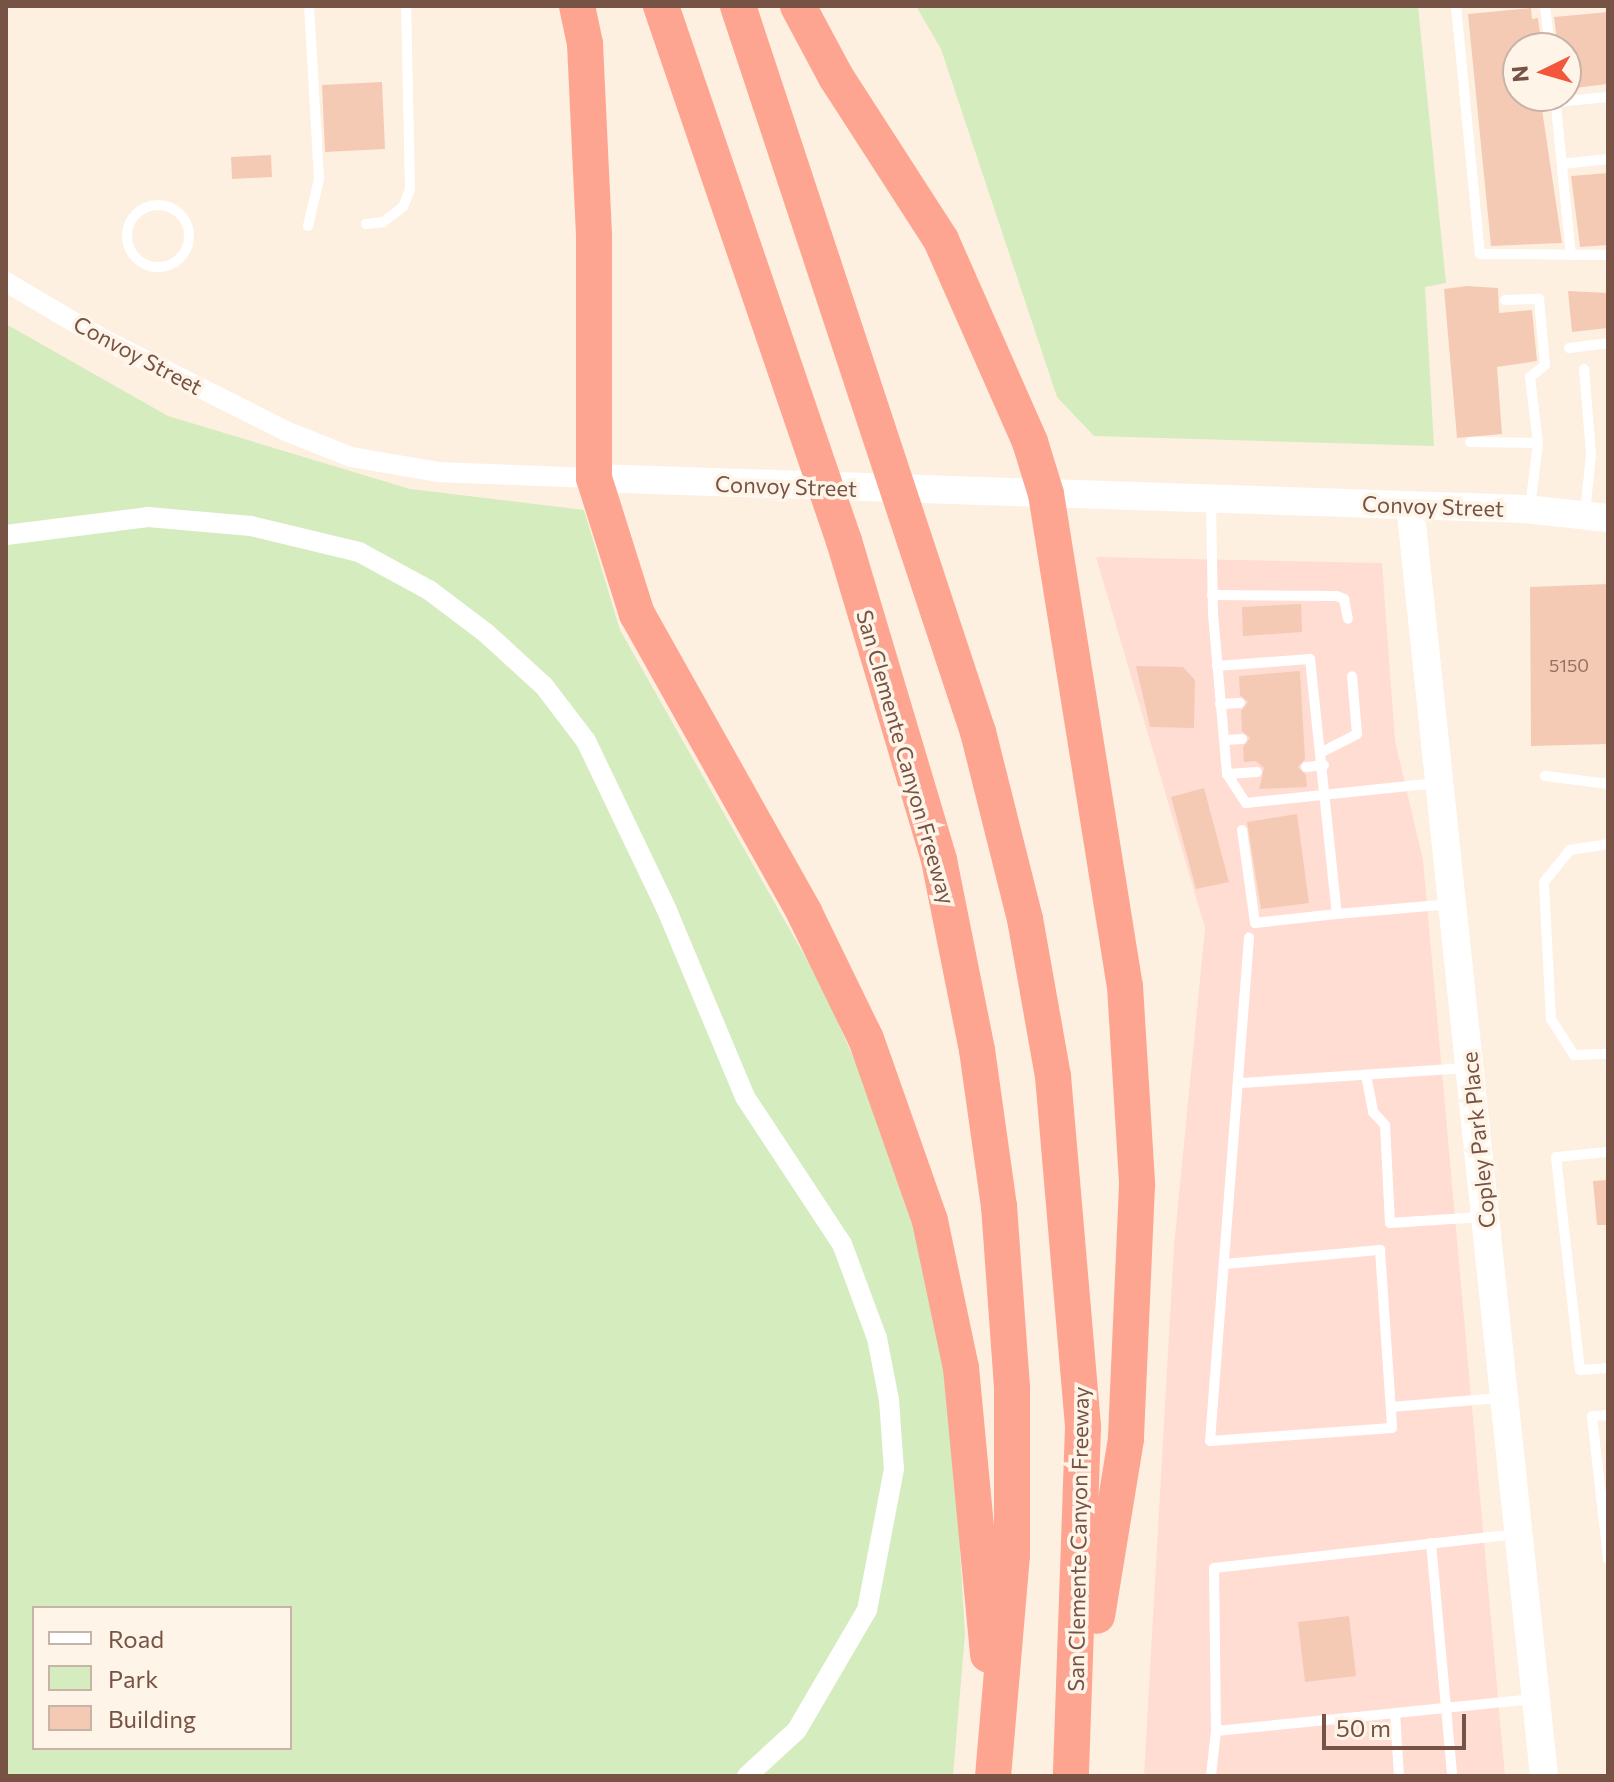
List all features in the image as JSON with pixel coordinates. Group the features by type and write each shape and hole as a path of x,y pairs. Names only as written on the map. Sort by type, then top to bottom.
{"highway":[{"path":"577,6 585,44 594,237 594,478 637,614 804,912 866,1039 930,1221 961,1368 995,1760"},
{"name":"San Clemente Canyon Freeway","path":"661,6 844,541 939,860 974,1035 999,1206 1012,1388 1012,1555 995,1760"},
{"name":"San Clemente Canyon Freeway","path":"738,6 978,732 1025,919 1053,1076 1083,1427 1073,1762"},
{"path":"798,6 836,77 941,240 1030,442 1046,494 1125,986 1137,1185 1126,1439 1073,1762"}],"main road":[{"name":"Convoy Street","path":"594,478 1530,509 1597,517"},
{"name":"Copley Park Place","path":"1410,505 1544,1776"}],"street":[{"name":"Convoy Street","path":"6,282 101,338 288,432 351,457 438,472 594,478"},
{"path":"6,535 148,517 251,526 359,552 429,590 486,633 544,686 586,741 666,908 745,1097 842,1244 877,1338 889,1400 894,1469 867,1610 797,1730 747,1776"}],"lane":[{"path":"308,226 319,179 309,6"},
{"path":"366,224 383,222 403,207 410,190 406,6"},
{"path":"1456,6 1480,254 1608,255"},
{"path":"1545,6 1548,32"},
{"path":"1582,98 1608,97"},
{"path":"1556,112 1571,255"},
{"path":"1562,164 1608,159"},
{"path":"165,205 184,221 188,247 177,263 160,267 130,253 125,235 137,212 165,205"},
{"path":"1505,300 1539,299 1545,365 1530,377 1538,443 1530,509"},
{"path":"1569,348 1608,343"},
{"path":"1584,369 1597,517"},
{"path":"1470,442 1538,443"},
{"path":"1211,499 1212,595 1227,774 1246,803 1441,782"},
{"path":"1212,595 1337,596 1344,599 1348,619"},
{"path":"1217,666 1310,659 1324,765 1337,914"},
{"path":"1322,752 1357,734 1352,676"},
{"path":"1302,697 1314,696"},
{"path":"1220,704 1240,703"},
{"path":"1304,734 1318,733"},
{"path":"1224,740 1242,739"},
{"path":"1306,767 1324,765"},
{"path":"1227,774 1257,772"},
{"path":"1545,776 1608,784"},
{"path":"1242,830 1255,923 1454,904"},
{"path":"1608,844 1570,850 1544,882 1551,1019 1574,1055 1608,1054"},
{"path":"1225,1264 1380,1250 1392,1428 1210,1441 1225,1264 1241,1083 1249,938"},
{"path":"1241,1083 1471,1068"},
{"path":"1366,1075 1373,1112 1385,1125 1390,1223 1486,1216"},
{"path":"1608,1152 1556,1157 1580,1370 1608,1368"},
{"path":"1391,1407 1505,1397"},
{"path":"1608,1415 1592,1416 1608,1559"},
{"path":"1211,1776 1216,1731 1214,1568 1519,1534"},
{"path":"1431,1543 1452,1776"},
{"path":"1216,1731 1536,1698"},
{"path":"1395,1713 1399,1776"}],"shaded area":[{"path":"1096,557 1382,563 1395,741 1423,860 1505,1776 1144,1776 1174,1246 1205,928"}],"green space":[{"path":"916,6 1418,6 1446,283 1425,287 1434,446 1094,436 1057,397 941,49"},
{"path":"6,324 168,416 410,489 584,510 620,630 824,990 908,1184 952,1413 965,1634 953,1776 6,1776"}],"building":[{"path":"1531,8 1532,19 1538,18 1540,32 1502,32 1502,112 1542,112 1562,243 1491,246 1468,14"},
{"path":"1608,12 1608,84 1582,87 1582,32 1556,32 1554,17"},
{"path":"382,82 385,149 325,152 322,85"},
{"path":"271,155 272,177 232,179 231,157"},
{"path":"1608,173 1608,245 1580,247 1571,176"},
{"path":"1467,286 1498,288 1499,313 1532,310 1537,361 1497,367 1502,434 1457,438 1444,289"},
{"path":"1568,291 1608,293 1608,328 1572,332"},
{"path":"1608,584 1608,744 1531,746 1530,587"},
{"path":"1301,604 1302,632 1243,636 1242,607"},
{"path":"1136,666 1183,667 1195,680 1194,728 1150,727"},
{"path":"1300,671 1305,759 1298,767 1306,775 1307,787 1259,789 1264,768 1256,761 1244,762 1243,747 1250,738 1242,731 1241,711 1248,702 1240,695 1239,676"},
{"path":"1204,788 1229,882 1196,889 1171,797"},
{"path":"1297,814 1309,903 1261,909 1247,822"},
{"path":"1608,1180 1608,1225 1597,1225 1593,1181"},
{"path":"1349,1616 1356,1676 1305,1682 1298,1622"}]}
